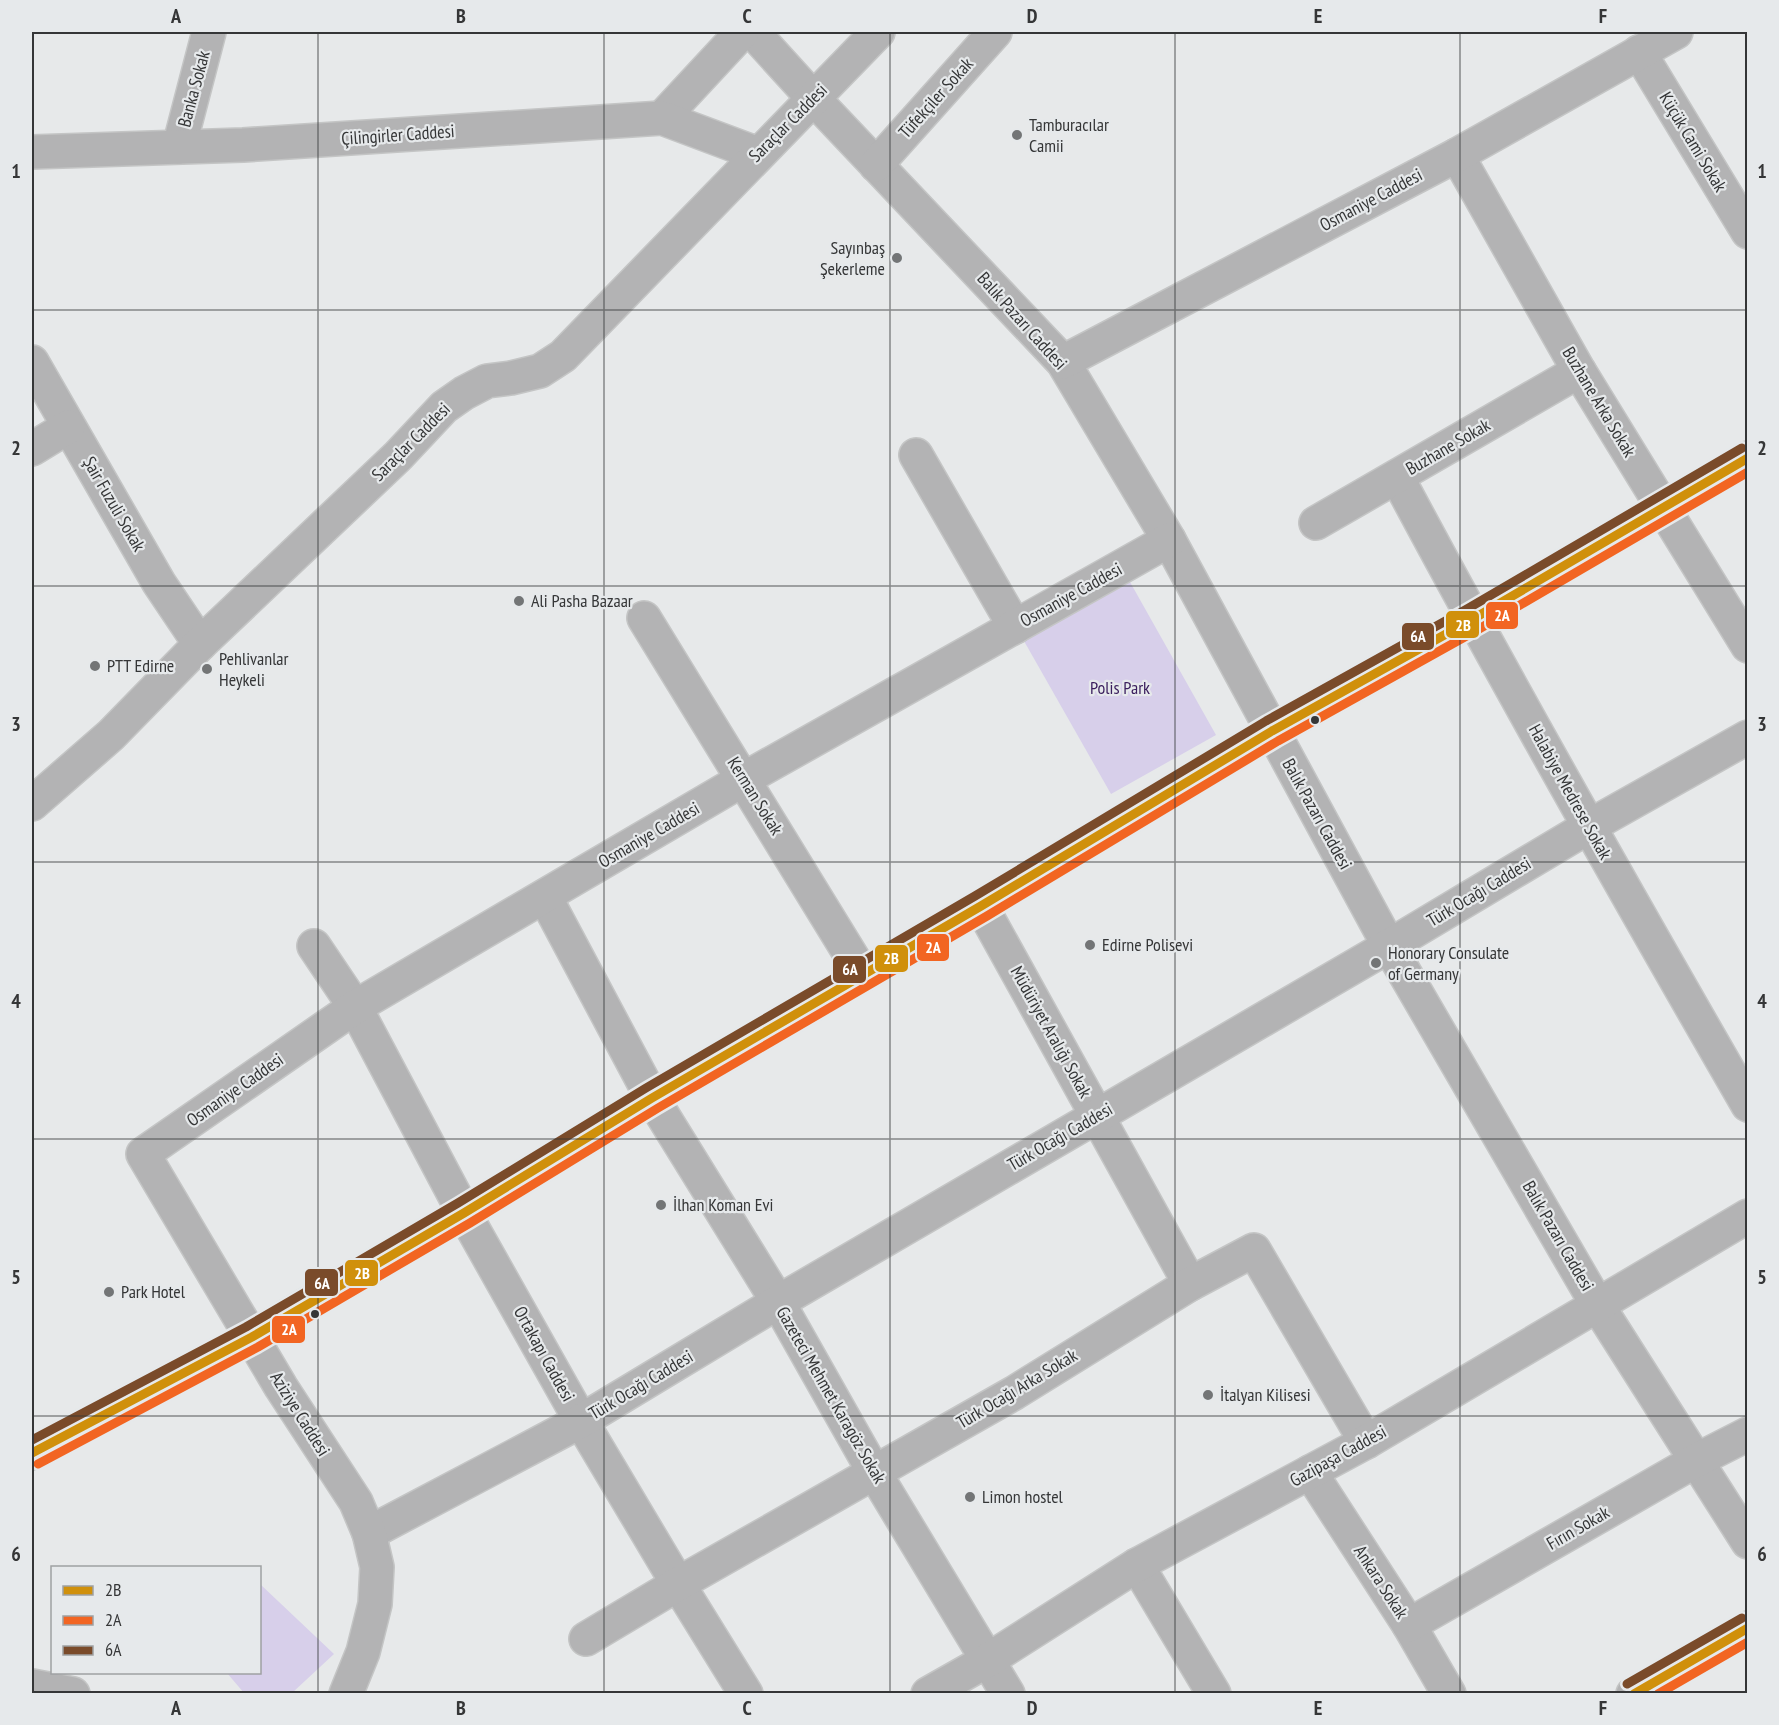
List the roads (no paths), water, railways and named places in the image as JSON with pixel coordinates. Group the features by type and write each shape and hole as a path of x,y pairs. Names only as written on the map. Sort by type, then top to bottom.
{"street":[{"name":"Banka Sokak","path":"179,147 209,32"},
{"path":"662,117 742,32"},
{"name":"Balık Pazarı Caddesi","path":"753,32 1063,362 1169,540 1389,946 1598,1306 1748,1542"},
{"name":"Saraçlar Caddesi","path":"32,804 111,735 200,644 398,456 444,407 487,381 540,371 563,356 878,32"},
{"name":"Tüfekçiler Sokak","path":"876,165 995,32"},
{"name":"Osmaniye Caddesi","path":"1063,362 1457,155 1658,39"},
{"name":"Küçük Cami Sokak","path":"1658,39 1747,230"},
{"name":"Çilingirler Caddesi","path":"32,152 243,145 662,117 758,154"},
{"name":"Buzhane Arka Sokak","path":"1457,155 1579,371 1748,646"},
{"name":"Şair Fuzuli Sokak","path":"32,362 159,583 200,644"},
{"name":"Buzhane Sokak","path":"1316,523 1579,371"},
{"path":"32,449 68,427"},
{"path":"916,455 1015,627"},
{"path":"32,1454 252,1337 464,1213 652,1098 981,906 1272,730 1473,619 1748,458"},
{"name":"Halabiye Medrese Sokak","path":"1397,477 1588,827 1748,1105"},
{"name":"Osmaniye Caddesi","path":"143,1154 356,1006 744,779 1169,540"},
{"name":"Kerman Sokak","path":"644,618 863,975"},
{"name":"Türk Ocağı Caddesi","path":"369,1533 581,1420 1588,827 1748,737"},
{"name":"Gazeteci Mehmet Karagöz Sokak","path":"545,897 652,1098 778,1302 874,1472 1008,1694"},
{"name":"Müdüriyet Aralığı Sokak","path":"981,906 1190,1284"},
{"name":"Ortakapı Caddesi","path":"314,946 356,1006 464,1213 581,1420 746,1694"},
{"name":"Aziziye Caddesi","path":"143,1154 281,1387 356,1502 369,1533 377,1567 375,1604 363,1652 346,1694"},
{"name":"Gazipaşa Caddesi","path":"928,1694 988,1660 1137,1565 1366,1442 1748,1216"},
{"name":"Türk Ocağı Arka Sokak","path":"586,1639 678,1584 1014,1393 1190,1284 1254,1250 1366,1442"},
{"name":"Fırın Sokak","path":"1409,1625 1695,1461 1748,1434"},
{"name":"Ankara Sokak","path":"1310,1472 1409,1625 1449,1694"},
{"path":"1137,1565 1214,1694"},
{"path":"1633,1694 1748,1628"},
{"path":"32,1686 73,1694"}],"place":[{"name":"Tamburacılar Camii","path":"1017,135"},
{"name":"Sayınbaş Şekerleme","path":"897,258"},
{"name":"Ali Pasha Bazaar","path":"519,601"},
{"name":"PTT Edirne","path":"95,666"},
{"name":"Pehlivanlar Heykeli","path":"207,669"},
{"name":"Edirne Polisevi","path":"1090,945"},
{"name":"Honorary Consulate of Germany","path":"1376,963"},
{"name":"İlhan Koman Evi","path":"661,1205"},
{"name":"Park Hotel","path":"109,1292"},
{"name":"İtalyan Kilisesi","path":"1208,1395"},
{"name":"Limon hostel","path":"970,1497"}],"park label":[{"name":"Polis Park","path":"1120,688"}]}
